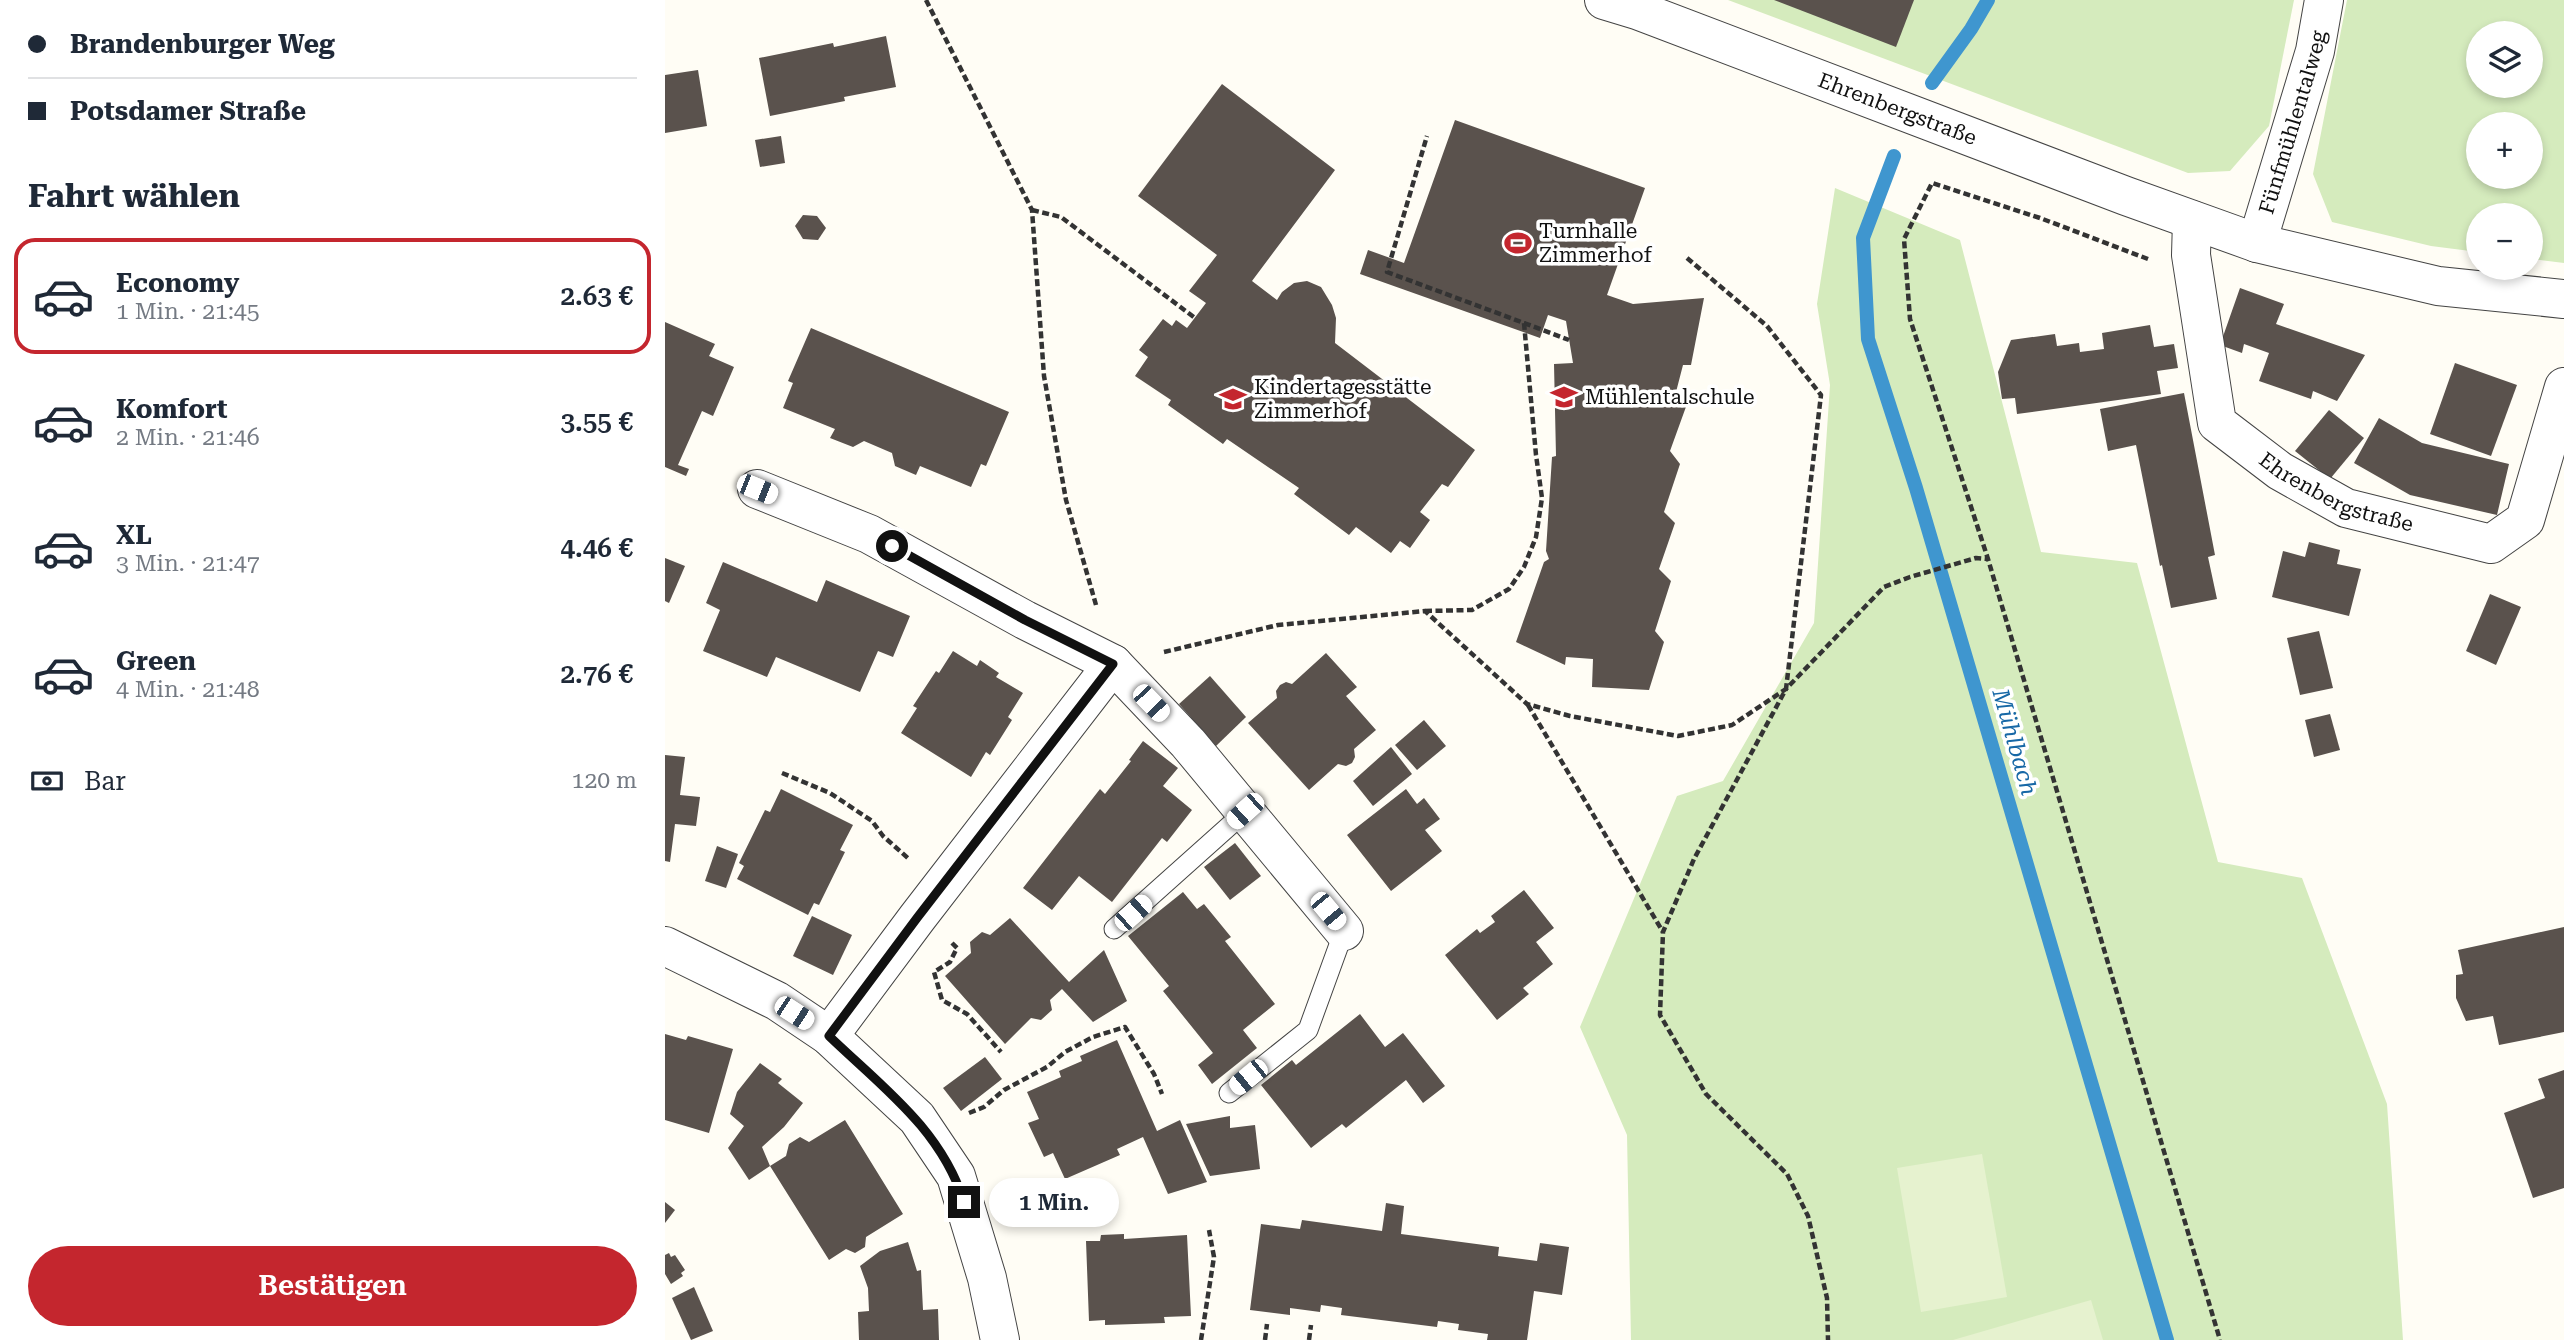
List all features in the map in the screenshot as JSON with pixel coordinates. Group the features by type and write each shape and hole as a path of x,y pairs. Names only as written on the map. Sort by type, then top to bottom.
{"street":[{"name":"Ehrenbergstraße","path":"1604,0 1637,10 2257,243 2438,286 2564,299"},
{"name":"Fünfmühlentalweg","path":"2257,243 2315,51 2324,0"},
{"name":"Ehrenbergstraße","path":"2192,220 2191,255 2217,423 2280,471 2346,508 2491,544 2525,520 2564,387"},
{"path":"757,489 870,534 1025,620 1113,664 1188,743 1344,930"},
{"path":"829,1036 1113,664"},
{"path":"665,946 777,1001 829,1036 917,1118 956,1176 987,1278 1000,1340"}],"lane":[{"path":"1114,929 1245,811"},
{"path":"1229,1093 1308,1030 1344,930"}],"path":[{"path":"926,0 1032,210 1044,376 1066,500 1113,664 1278,625 1425,611 1472,610 1509,589 1524,567 1536,537 1542,498 1524,323"},
{"path":"1427,136 1387,272 1569,340"},
{"path":"2192,220 2177,250 2149,259 2040,218 1932,183 1904,239 1910,319 1988,559 2220,1340"},
{"path":"1032,210 1061,217 1195,318"},
{"path":"1687,258 1767,326 1821,395 1786,689 1694,859 1663,932 1660,1016 1706,1094 1787,1174 1808,1216 1827,1298 1828,1340"},
{"path":"1527,704 1570,716 1678,736 1733,724 1786,689 1884,587 1976,558 1988,559"},
{"path":"1425,611 1527,704 1663,932"},
{"path":"782,773 830,793 872,821 902,855 944,883"},
{"path":"920,915 957,948 950,962 934,972 942,1000 967,1014 1001,1052"},
{"path":"929,1135 984,1107 1004,1090 1047,1067 1065,1052 1093,1037 1125,1027 1154,1074 1162,1094"},
{"path":"1201,1340 1214,1257 1209,1230"},
{"path":"1265,1340 1267,1324"},
{"path":"1309,1340 1311,1325"}],"green space":[{"path":"1728,0 2294,0 2269,126 2230,171 2188,173"},
{"path":"2347,0 2564,0 2564,263 2543,260 2543,203 2466,203 2466,250 2431,246 2332,222 2313,174"},
{"path":"1835,188 1960,240 2041,552 2137,563 2218,862 2302,878 2387,1104 2403,1340 1631,1340 1627,1135 1580,1027 1677,796 1723,781 1814,623 1830,385 1817,304"},
{"path":"1982,1154 2007,1297 1921,1312 1897,1168"},
{"path":"2091,1300 2103,1340 1953,1340"}],"building":[{"path":"1774,0 1914,0 1896,47"},
{"path":"886,36 896,87 844,97 845,101 770,116 759,58 833,43 834,47"},
{"path":"698,70 707,126 665,133 665,75"},
{"path":"1222,84 1335,170 1252,281 1277,300 1282,292 1294,283 1307,281 1321,287 1336,318 1335,343 1475,450 1448,487 1442,484 1420,512 1430,520 1410,548 1400,541 1391,553 1356,527 1349,535 1294,494 1299,488 1227,439 1223,444 1168,405 1171,400 1135,376 1148,357 1139,350 1163,319 1172,326 1176,320 1187,328 1206,303 1189,291 1217,255 1138,196"},
{"path":"1455,120 1645,188 1607,295 1633,304 1704,298 1691,365 1683,365 1676,392 1687,404 1670,451 1680,464 1664,512 1675,523 1659,569 1671,581 1655,631 1664,642 1649,690 1592,687 1593,659 1566,657 1565,665 1516,642 1544,562 1549,559 1546,551 1552,457 1556,456 1554,364 1573,363 1566,321 1548,315 1540,338 1360,274 1368,250 1404,263"},
{"path":"781,136 785,163 760,167 755,140"},
{"path":"803,215 817,216 826,228 818,240 803,239 795,226"},
{"path":"2240,288 2284,304 2276,324 2365,355 2337,401 2313,391 2311,399 2259,381 2269,353 2244,344 2242,353 2220,345"},
{"path":"665,322 715,344 709,356 734,367 713,416 702,411 678,465 689,469 686,476 665,467"},
{"path":"2150,325 2154,347 2174,344 2178,368 2157,371 2161,394 2017,414 2015,398 2002,399 1998,372 2011,340 2055,334 2057,346 2079,343 2080,352 2104,349 2102,333"},
{"path":"811,328 1009,412 986,466 981,464 971,487 920,466 916,475 895,466 892,453 864,441 853,447 830,438 835,429 783,408 793,383 788,381"},
{"path":"2455,363 2517,385 2491,456 2430,434"},
{"path":"2184,393 2215,555 2208,557 2217,599 2171,608 2136,445 2108,451 2100,409"},
{"path":"2329,410 2364,438 2330,479 2295,451"},
{"path":"2379,418 2422,443 2509,464 2497,515 2410,495 2354,463"},
{"path":"2309,542 2340,550 2337,564 2361,569 2349,616 2272,597 2283,551 2305,557"},
{"path":"665,558 685,566 669,603 665,601"},
{"path":"723,562 817,602 826,580 910,616 893,657 878,651 860,692 776,657 767,677 703,651 720,610 706,603"},
{"path":"2490,594 2521,607 2496,665 2466,651"},
{"path":"2319,631 2333,688 2300,695 2287,638"},
{"path":"953,651 977,666 980,660 999,673 996,677 1023,693 1008,717 1012,720 990,755 986,752 971,777 901,733 917,708 913,706"},
{"path":"1326,653 1357,687 1346,696 1376,730 1354,749 1355,757 1352,763 1346,766 1338,764 1309,790 1248,723 1277,698 1276,691 1280,685 1286,682 1292,684"},
{"path":"1210,676 1246,717 1216,746 1179,704"},
{"path":"2330,714 2340,750 2314,757 2305,720"},
{"path":"1424,720 1446,746 1417,770 1395,745"},
{"path":"1143,741 1178,768 1163,786 1192,810 1167,842 1162,838 1112,902 1079,876 1052,910 1023,888 1100,789 1105,794"},
{"path":"1391,747 1412,774 1373,806 1353,781"},
{"path":"665,755 685,757 680,795 700,797 696,826 675,824 670,862 665,861"},
{"path":"781,789 853,825 840,850 845,852 819,905 814,903 808,915 737,879 744,866 739,863 765,810 770,812"},
{"path":"1406,789 1417,804 1424,798 1440,819 1425,830 1442,851 1391,891 1347,835"},
{"path":"1235,843 1261,876 1230,900 1204,867"},
{"path":"717,846 738,854 726,888 705,881"},
{"path":"1524,890 1554,928 1536,942 1553,964 1523,988 1529,994 1497,1020 1445,955 1477,929 1480,933 1495,922 1491,916"},
{"path":"1183,892 1197,909 1204,904 1231,937 1225,941 1275,1004 1243,1030 1257,1048 1212,1084 1198,1065 1213,1053 1163,991 1169,986 1128,936"},
{"path":"812,916 852,935 833,975 793,956"},
{"path":"1010,918 1069,982 1104,950 1127,1001 1093,1022 1062,989 1050,1000 1052,1010 1041,1020 1031,1018 1005,1044 945,976 971,953 970,942 982,932 990,935"},
{"path":"2564,927 2564,1032 2499,1045 2493,1016 2466,1021 2456,998 2456,975 2463,974 2458,950"},
{"path":"1360,1014 1385,1047 1403,1033 1445,1086 1423,1103 1406,1080 1346,1128 1342,1124 1311,1148 1261,1085 1292,1060 1296,1065"},
{"path":"665,1034 686,1040 688,1036 733,1049 709,1133 665,1120"},
{"path":"1117,1040 1157,1131 1180,1120 1207,1182 1168,1194 1143,1137 1117,1149 1120,1155 1065,1179 1053,1153 1044,1157 1028,1123 1039,1119 1027,1092 1061,1077 1059,1071 1082,1061 1080,1056"},
{"path":"985,1057 1002,1079 961,1111 943,1088"},
{"path":"760,1063 782,1079 778,1083 803,1103 784,1127 762,1147 770,1166 749,1180 728,1148 744,1126 730,1114 737,1092"},
{"path":"2564,1070 2564,1188 2533,1198 2504,1113 2545,1098 2538,1079"},
{"path":"1230,1116 1230,1128 1255,1125 1260,1169 1210,1176 1186,1124"},
{"path":"845,1120 903,1214 866,1237 865,1247 855,1253 846,1249 829,1260 770,1166 786,1156 789,1144 800,1137 809,1142"},
{"path":"665,1202 675,1210 665,1223"},
{"path":"1386,1203 1404,1206 1401,1234 1499,1247 1498,1256 1537,1261 1540,1243 1569,1247 1562,1295 1534,1291 1527,1340 1487,1340 1488,1334 1458,1330 1459,1324 1438,1321 1437,1327 1341,1315 1342,1308 1321,1305 1320,1312 1290,1308 1290,1315 1250,1310 1261,1224 1300,1229 1302,1220 1382,1231"},
{"path":"1124,1234 1124,1239 1187,1235 1191,1316 1164,1317 1165,1323 1105,1325 1105,1320 1089,1321 1086,1241 1100,1241 1101,1235"},
{"path":"908,1242 917,1271 921,1270 923,1310 938,1309 939,1340 859,1340 858,1312 869,1311 868,1288 860,1266 880,1251"},
{"path":"669,1253 671,1257 675,1255 685,1270 681,1273 683,1276 671,1284 665,1274 665,1255"},
{"path":"694,1287 713,1331 691,1340 672,1298"}],"waterway":[{"name":"Mühlbach","path":"1932,83 1971,29 1988,0"},
{"name":"Mühlbach","path":"1894,156 1863,238 1868,339 1916,488 2167,1340"}],"place":[{"name":"Turnhalle Zimmerhof","path":"1518,243"},
{"name":"Mühlentalschule","path":"1564,397"},
{"name":"Kindertagesstätte Zimmerhof","path":"1233,399"}],"route":[{"path":"892,546 1025,620 1113,664 829,1036 917,1118 956,1176 964,1202"}]}
